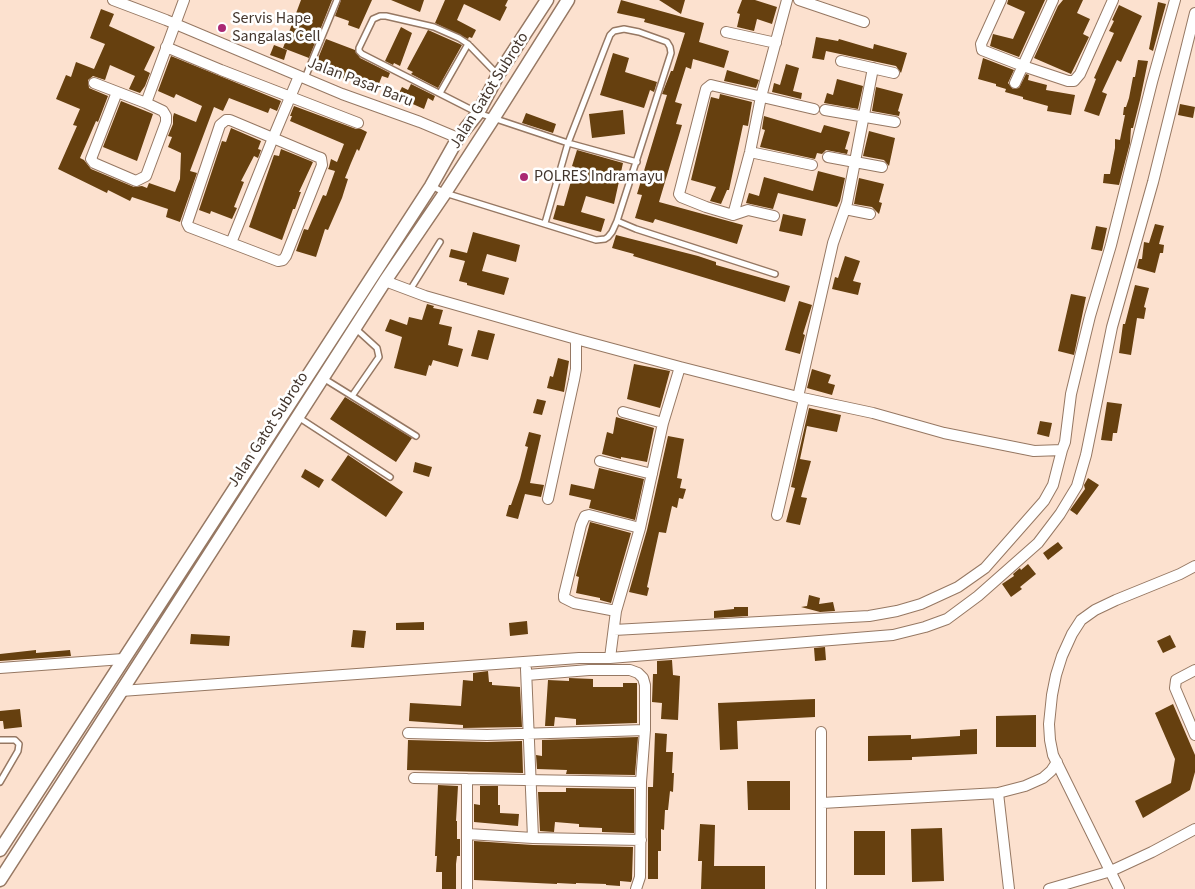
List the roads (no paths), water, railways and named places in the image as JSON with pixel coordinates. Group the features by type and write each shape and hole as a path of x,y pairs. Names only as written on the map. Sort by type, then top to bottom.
{"street":[{"name":"Jalan Pasar Baru","path":"113,0 458,138"},
{"path":"146,103 184,0"},
{"name":"Jalan Gatot Subroto","path":"0,850 431,186 458,138 478,113 498,75 547,0"},
{"name":"Jalan Gatot Subroto","path":"0,880 297,416 445,193 568,0"},
{"path":"733,215 750,152 761,97 787,0"},
{"path":"799,0 864,22"},
{"path":"1001,0 990,21 981,48 984,52 1068,81 1078,78 1113,0"},
{"path":"1015,83 1053,0"},
{"path":"614,633 869,616 921,604 958,587 985,568 1044,501 1053,485 1065,442 1071,394 1090,316 1111,245 1152,82 1175,0"},
{"path":"122,689 526,663 893,635 947,619 970,602 1038,544 1071,499 1080,477 1112,327 1153,182 1195,12"},
{"path":"726,32 776,43"},
{"path":"166,47 358,123"},
{"path":"841,61 894,73"},
{"path":"777,516 832,243 845,209 873,68"},
{"path":"232,243 289,97 302,77"},
{"path":"94,83 146,103 163,111 166,116 166,122 146,176 139,180 132,180 94,163 91,159 117,92"},
{"path":"774,216 748,210 733,215 706,207 681,197 679,194 706,89 711,86 814,109"},
{"path":"825,110 895,122"},
{"path":"230,120 273,138 320,158 322,165 286,256 278,262 189,227 187,223 220,124 223,121 230,120"},
{"path":"750,152 812,165"},
{"path":"828,157 882,167"},
{"path":"845,209 870,214"},
{"path":"385,281 576,339 801,398 873,413 944,433 1034,451 1062,450"},
{"path":"548,499 576,369 576,339"},
{"path":"610,656 616,611 640,528 664,423 680,367"},
{"path":"623,412 664,423"},
{"path":"600,461 652,474"},
{"path":"616,611 574,603 564,598 581,525 585,516 588,515 640,528"},
{"path":"1119,889 1057,762 1050,740 1049,724 1052,695 1062,656 1081,620 1095,610 1116,600 1195,566"},
{"path":"0,668 120,663"},
{"path":"526,663 533,838"},
{"path":"527,675 589,670 635,670 643,678 645,685 645,730 641,782 640,877 636,889"},
{"path":"1195,670 1176,680 1175,688 1195,736"},
{"path":"408,733 488,735 645,730"},
{"path":"821,732 821,889"},
{"path":"822,803 998,793 1025,786 1043,778 1057,762"},
{"path":"414,778 641,782"},
{"path":"466,889 467,779"},
{"path":"998,793 1009,889"},
{"path":"1049,889 1111,871 1195,829"},
{"path":"468,834 533,838 641,840"}],"lane":[{"path":"302,77 337,0"},
{"path":"498,75 468,44 434,27 386,16 373,19 359,48 360,52 478,113 568,143 637,162"},
{"path":"431,186 445,193 596,240 605,239 612,232 617,221 671,54 667,42 639,32 618,29 610,35 568,143 545,223"},
{"path":"440,93 468,44"},
{"path":"617,221 775,274"},
{"path":"410,290 440,242"},
{"path":"352,396 379,357 376,348 355,327"},
{"path":"322,378 416,436"},
{"path":"297,416 390,477"},
{"path":"0,740 15,740 19,744 18,751 0,782"}],"place":[{"name":"Servis Hape Sangalas Cell","path":"222,28"},
{"name":"POLRES Indramayu","path":"524,177"}]}
